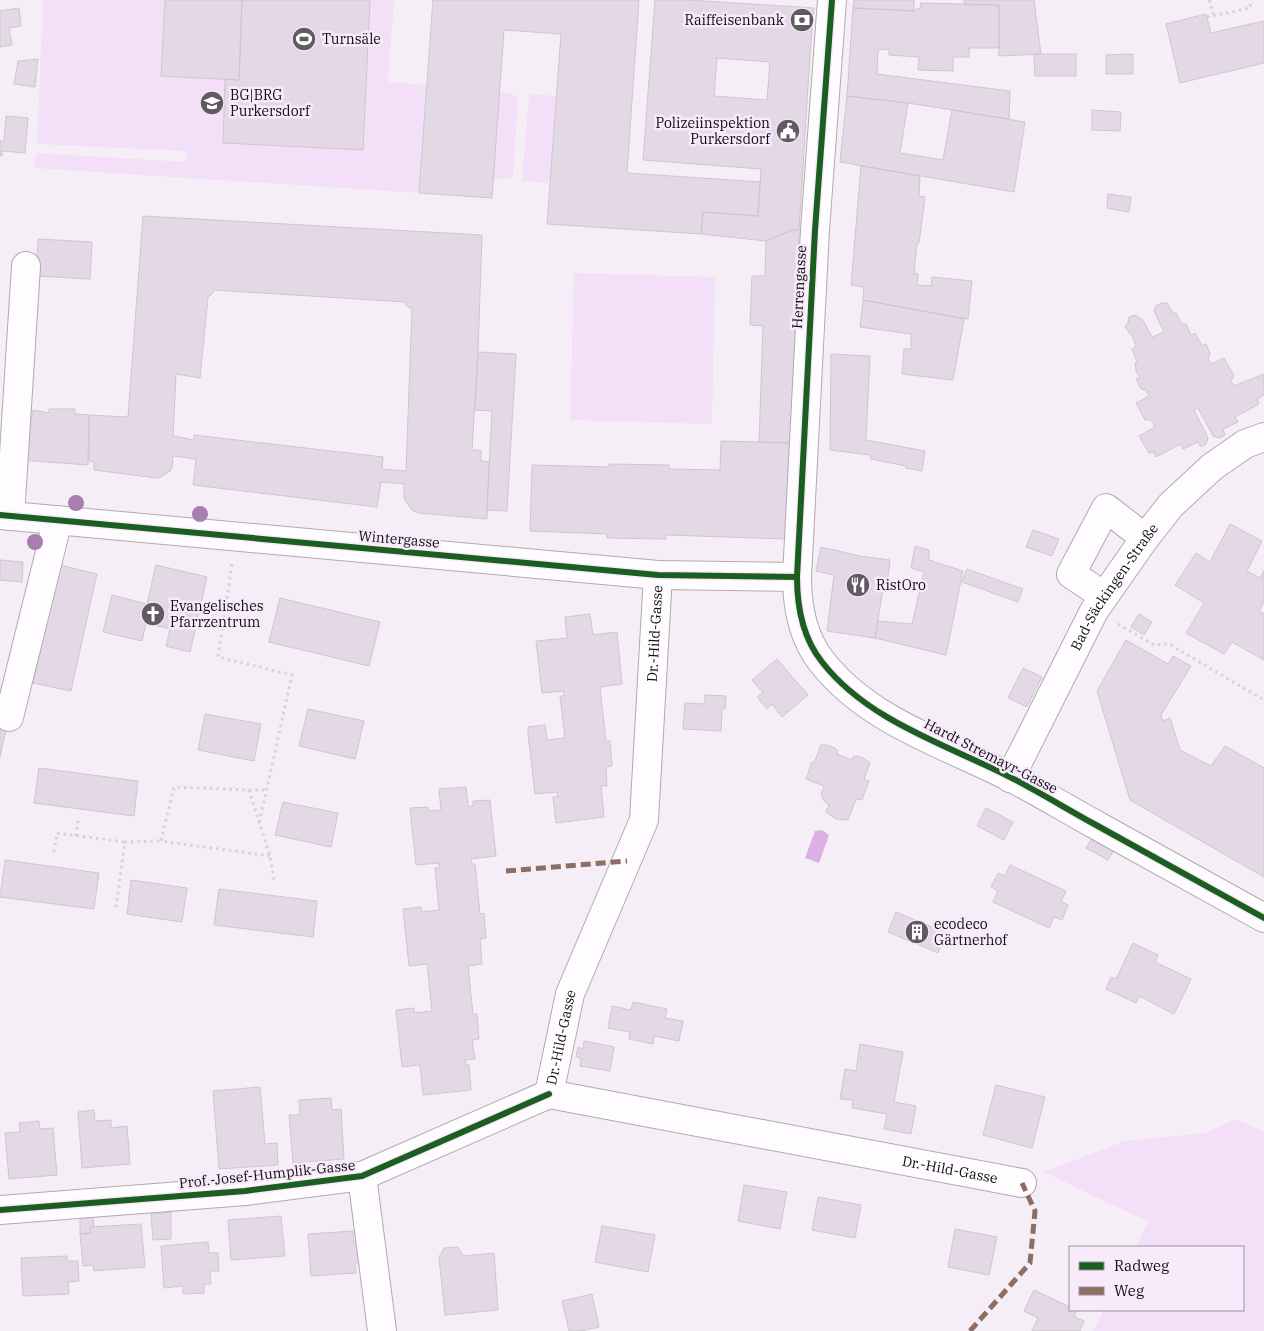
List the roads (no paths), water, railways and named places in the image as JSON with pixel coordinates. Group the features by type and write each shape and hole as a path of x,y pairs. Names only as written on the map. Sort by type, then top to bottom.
{"street":[{"name":"Herrengasse","path":"797,577 814,240 832,0"},
{"path":"5,516 26,266"},
{"name":"Bad-Säckingen-Straße","path":"1010,778 1099,604 1145,538 1171,505 1212,467 1245,444 1264,437"},
{"path":"1099,604 1071,574 1106,508 1145,538"},
{"name":"Wintergasse","path":"5,516 658,575 797,577"},
{"path":"9,717 58,520"},
{"name":"Dr.-Hild-Gasse","path":"658,575 644,820 570,994 549,1094 1022,1183"},
{"name":"Hardt Stremayr-Gasse","path":"797,577 797,600 805,632 821,661 832,674 857,696 891,720 1010,778 1264,918"},
{"name":"Prof.-Josef-Humplik-Gasse","path":"0,1210 245,1192 362,1176 549,1094"},
{"path":"362,1176 382,1331"}],"place":[{"name":"Raiffeisenbank","path":"802,20"},
{"name":"Turnsäle","path":"304,39"},
{"name":"BG|BRG Purkersdorf","path":"212,103"},
{"name":"Polizeiinspektion Purkersdorf","path":"788,131"},
{"name":"RistOro","path":"858,585"},
{"name":"Evangelisches Pfarrzentrum","path":"153,614"},
{"name":"ecodeco Gärtnerhof","path":"917,932"}]}
